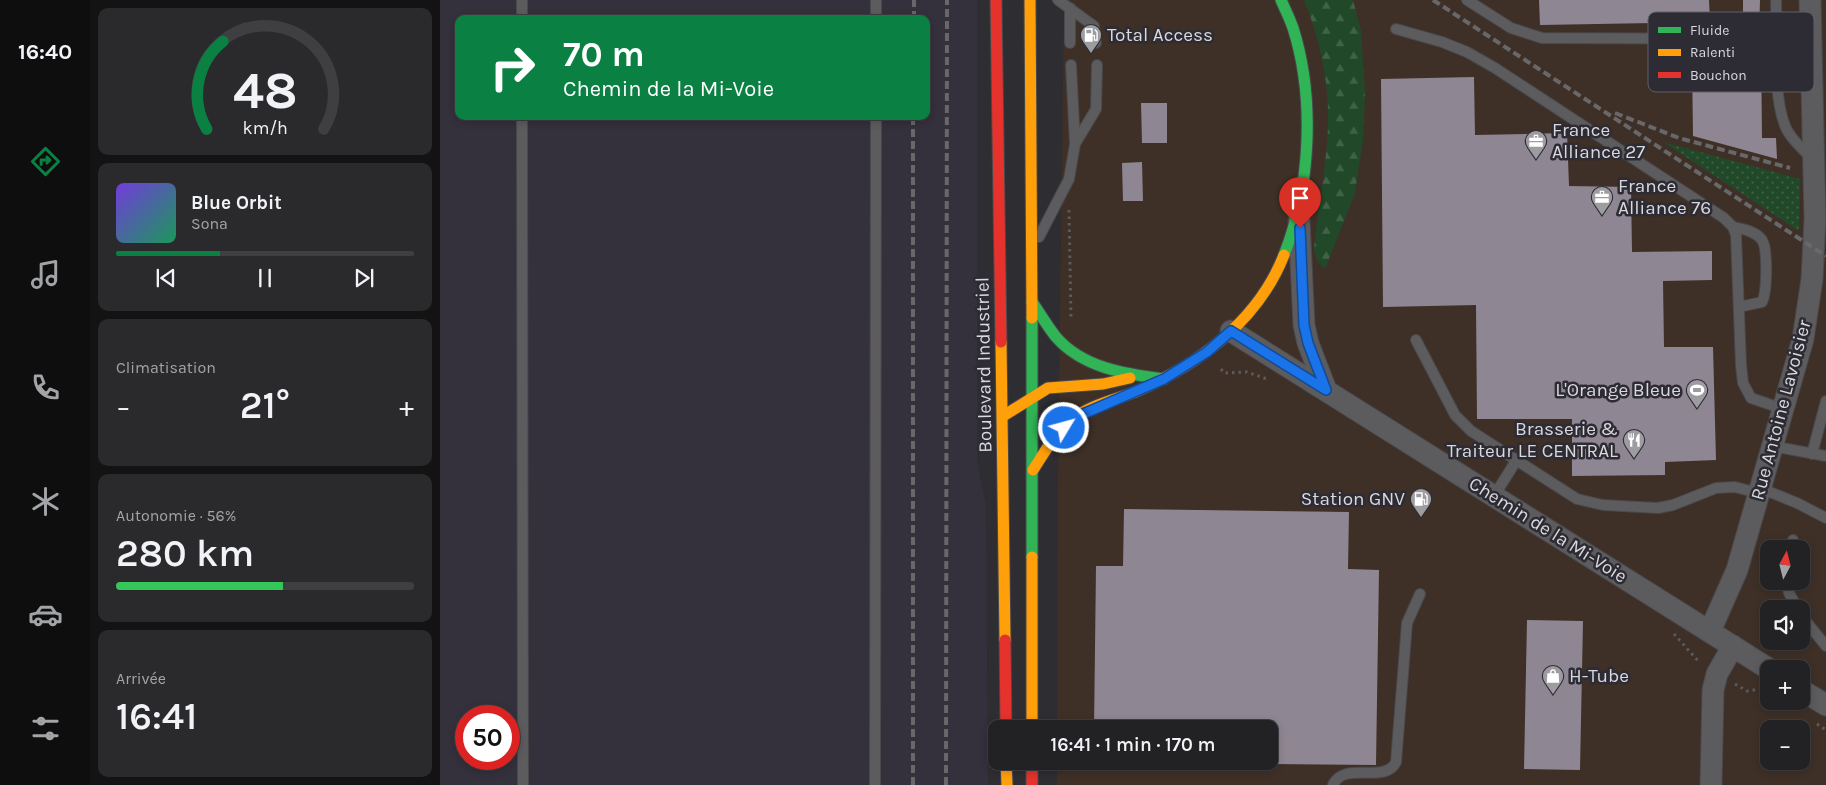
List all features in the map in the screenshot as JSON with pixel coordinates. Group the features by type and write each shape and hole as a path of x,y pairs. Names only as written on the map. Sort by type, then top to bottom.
{"main road":[{"name":"Boulevard Industriel","path":"996,0 1006,720"},
{"path":"1030,0 1031,399 1033,470 1032,720"},
{"path":"1033,470 1054,439 1074,418 1164,379 1207,352 1231,331 1272,279 1283,257 1298,212 1308,122 1305,81 1297,42 1281,0"},
{"path":"1032,302 1057,338 1072,352 1086,361 1103,368 1164,379"},
{"path":"1003,416 1054,387 1103,384 1139,376"},
{"path":"1002,380 1044,406"},
{"path":"1058,413 1074,418"},
{"path":"1006,770 1006,785"},
{"path":"1032,770 1032,785"}],"street":[{"name":"Rue Antoine Lavoisier","path":"1707,630 1714,622 1737,570 1803,339 1820,220 1813,160 1812,92"},
{"path":"1298,212 1304,325 1308,343 1326,390"},
{"name":"Chemin de la Mi-Voie","path":"1231,331 1760,663"},
{"path":"1711,785 1713,690 1717,674 1733,646"},
{"path":"1810,695 1826,705"}],"lane":[{"path":"522,0 522,15"},
{"path":"876,0 876,15"},
{"path":"1058,0 1094,26 1096,42"},
{"path":"1468,0 1511,28 1542,38 1648,38"},
{"path":"1070,8 1070,43"},
{"path":"1396,29 1442,42 1466,52 1495,68 1724,218 1733,228 1736,236 1743,383 1751,398 1784,409"},
{"path":"1031,254 1069,179 1075,144 1071,65"},
{"path":"1075,144 1096,109 1097,65"},
{"path":"1778,92 1782,118 1788,132 1813,160"},
{"path":"522,120 523,785"},
{"path":"875,785 876,120"},
{"path":"1733,228 1756,235 1761,239 1764,246 1766,290 1764,298 1762,302 1738,307"},
{"path":"1416,340 1455,415 1471,431 1577,499 1596,504 1658,508 1673,505 1711,489 1734,486 1759,491 1797,503 1826,518"},
{"path":"1812,454 1826,400"},
{"path":"1772,446 1826,456"},
{"path":"1494,496 1516,461"},
{"path":"1333,785 1334,782 1344,775 1381,776 1387,775 1394,768 1407,624 1420,594"},
{"path":"1810,626 1826,646"}],"path":[{"path":"1207,352 1224,373 1247,372 1276,381"},
{"path":"1747,691 1760,689"}],"shaded area":[{"path":"440,0 977,0 977,462 986,505 988,785 440,785"},
{"path":"1064,0 1826,0 1826,785 1057,785 1057,770 1278,770 1278,720 1057,720"}],"green space":[{"path":"1304,0 1353,0 1361,31 1365,94 1363,139 1355,193 1325,269 1317,261 1314,248 1328,130 1327,92 1319,45"},
{"path":"1663,142 1800,179 1799,231"}],"building":[{"path":"1539,0 1709,0 1710,12 1648,12 1648,23 1540,25"},
{"path":"1743,0 1760,0 1760,12 1743,12"},
{"path":"1474,77 1475,135 1567,133 1569,186 1631,187 1632,252 1712,251 1712,280 1663,281 1664,347 1713,347 1716,460 1665,462 1665,475 1572,476 1572,419 1477,419 1476,305 1383,307 1381,79"},
{"path":"1692,92 1761,92 1762,138 1776,138 1777,159 1693,136"},
{"path":"1141,103 1167,103 1167,143 1142,143"},
{"path":"1142,162 1143,201 1123,201 1122,163"},
{"path":"1124,509 1349,512 1348,569 1379,570 1376,765 1278,764 1278,720 1094,720 1096,566 1123,566"},
{"name":"H-Tube","path":"1527,620 1583,621 1580,770 1524,769"}],"railway":[{"path":"914,0 914,15"},
{"path":"946,785 947,0"},
{"path":"1433,0 1826,256"},
{"path":"1615,113 1679,138 1790,168"},
{"path":"913,120 913,785"}],"traffic: fast":[{"path":"1281,0 1293,28 1300,55 1305,83 1307,112 1305,171 1300,201 1284,255"},
{"path":"1032,302 1056,337 1079,356 1092,363 1120,372 1164,379"},
{"path":"1032,318 1032,557"}],"traffic: slow":[{"path":"1030,0 1032,318"},
{"path":"1033,470 1059,432 1076,416 1158,381 1203,354 1223,338 1259,300 1273,279 1284,255"},
{"path":"1001,342 1005,640"},
{"path":"1003,416 1048,388 1103,384 1130,378"},
{"path":"1032,557 1032,720"},
{"path":"1006,770 1007,785"}],"traffic: jam":[{"path":"996,0 1001,342"},
{"path":"1005,640 1006,720"},
{"path":"1032,770 1032,785"}],"place":[{"name":"Total Access","path":"1091,54"},
{"name":"France Alliance 27","path":"1536,160"},
{"name":"France Alliance 76","path":"1602,216"},
{"name":"L'Orange Bleue","path":"1697,409"},
{"name":"Brasserie & Traiteur LE CENTRAL","path":"1634,459"},
{"name":"Station GNV","path":"1421,518"},
{"name":"H-Tube","path":"1553,695"}],"route":[{"path":"1064,428 1074,418 1164,379 1180,370 1207,352 1231,331 1326,390 1308,343 1304,325 1300,228"}]}
